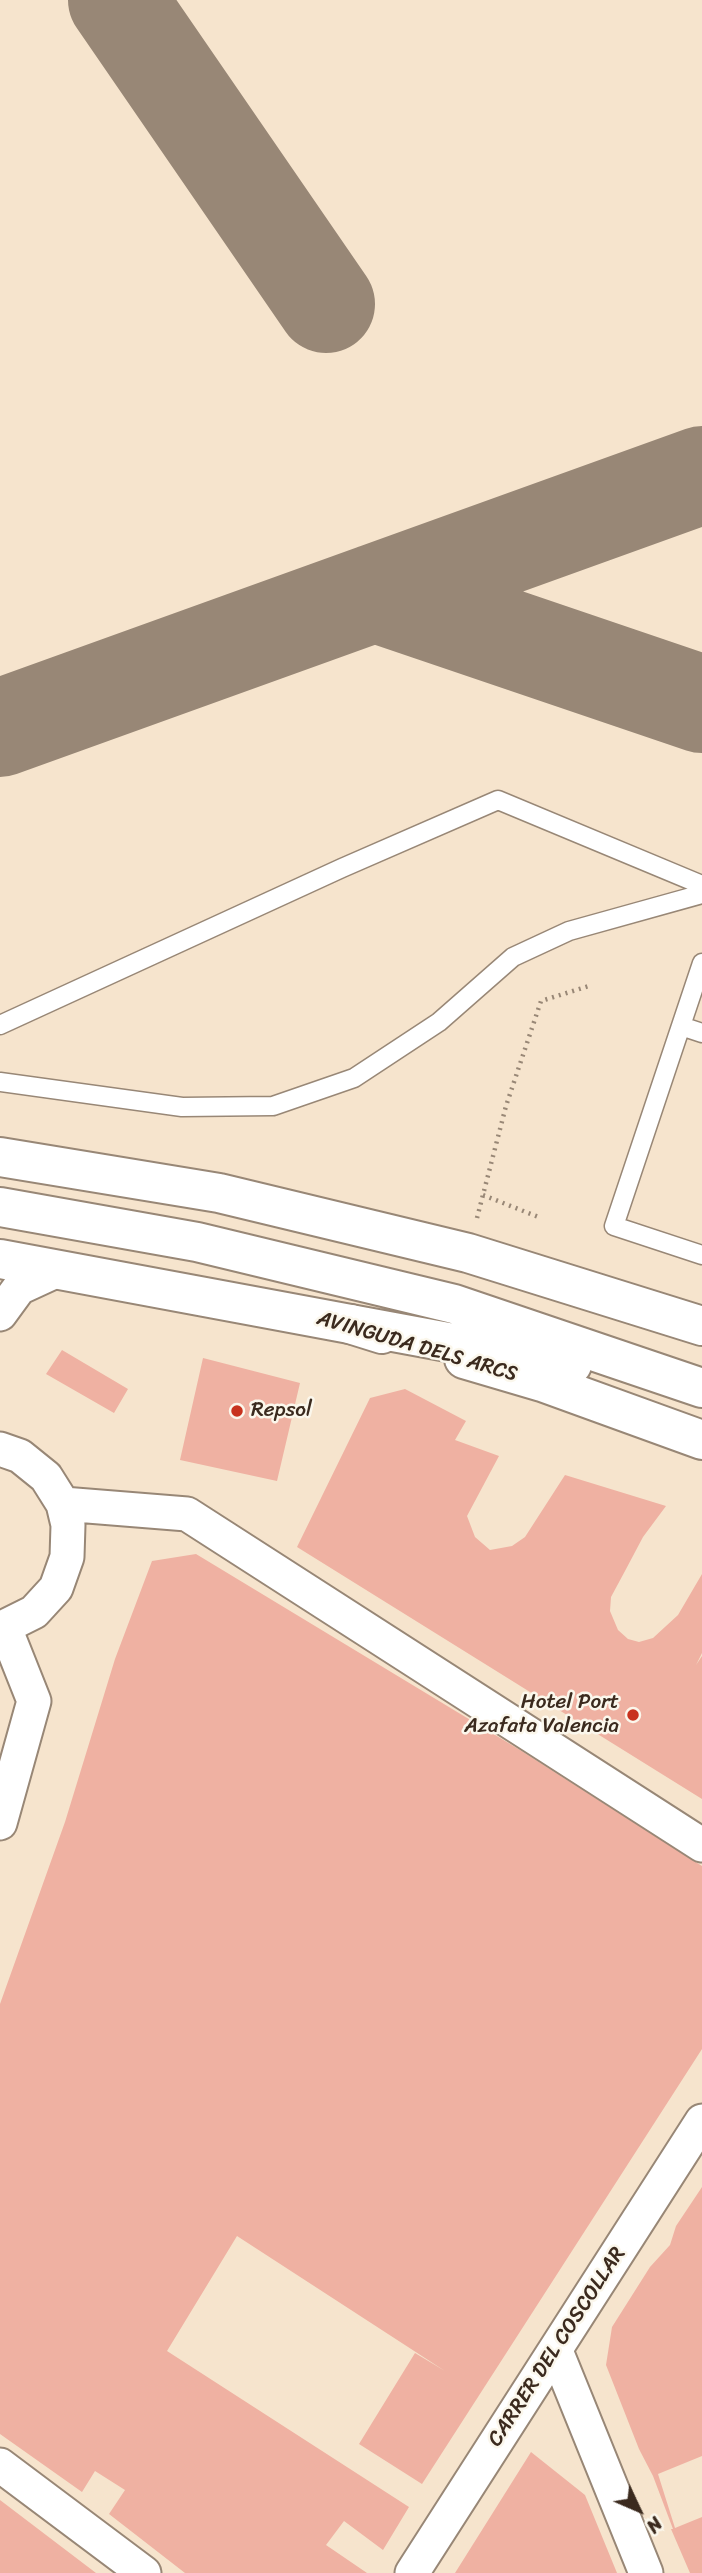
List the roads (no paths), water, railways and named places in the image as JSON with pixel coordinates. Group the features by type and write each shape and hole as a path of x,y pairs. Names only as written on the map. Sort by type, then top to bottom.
{"main road":[{"path":"0,1157 219,1193 468,1253 702,1326"},
{"path":"0,1207 197,1242 454,1304 702,1388"},
{"name":"AVINGUDA DELS ARCS","path":"0,1259 350,1324 542,1382 702,1440"},
{"path":"350,1324 702,1388"}],"street":[{"path":"0,1314 19,1288 58,1270"},
{"path":"0,1429 10,1453 46,1477 63,1504 68,1525 67,1557 55,1588 34,1612 2,1628 34,1701 0,1823"},
{"path":"63,1504 187,1514 702,1845"},
{"name":"CARRER DEL COSCOLLAR","path":"412,2573 702,2121"},
{"path":"556,2351 646,2573"},
{"path":"0,2465 144,2573"}],"lane":[{"path":"0,1025 342,868 499,800 702,885"},
{"path":"0,1082 182,1107 273,1106 354,1078 439,1022 513,957 569,931 702,894"},
{"path":"702,963 614,1226 702,1255"},
{"path":"681,1026 702,1033"}],"place":[{"name":"Repsol","path":"237,1411"},
{"name":"Hotel Port Azafata Valencia","path":"633,1715"}]}
